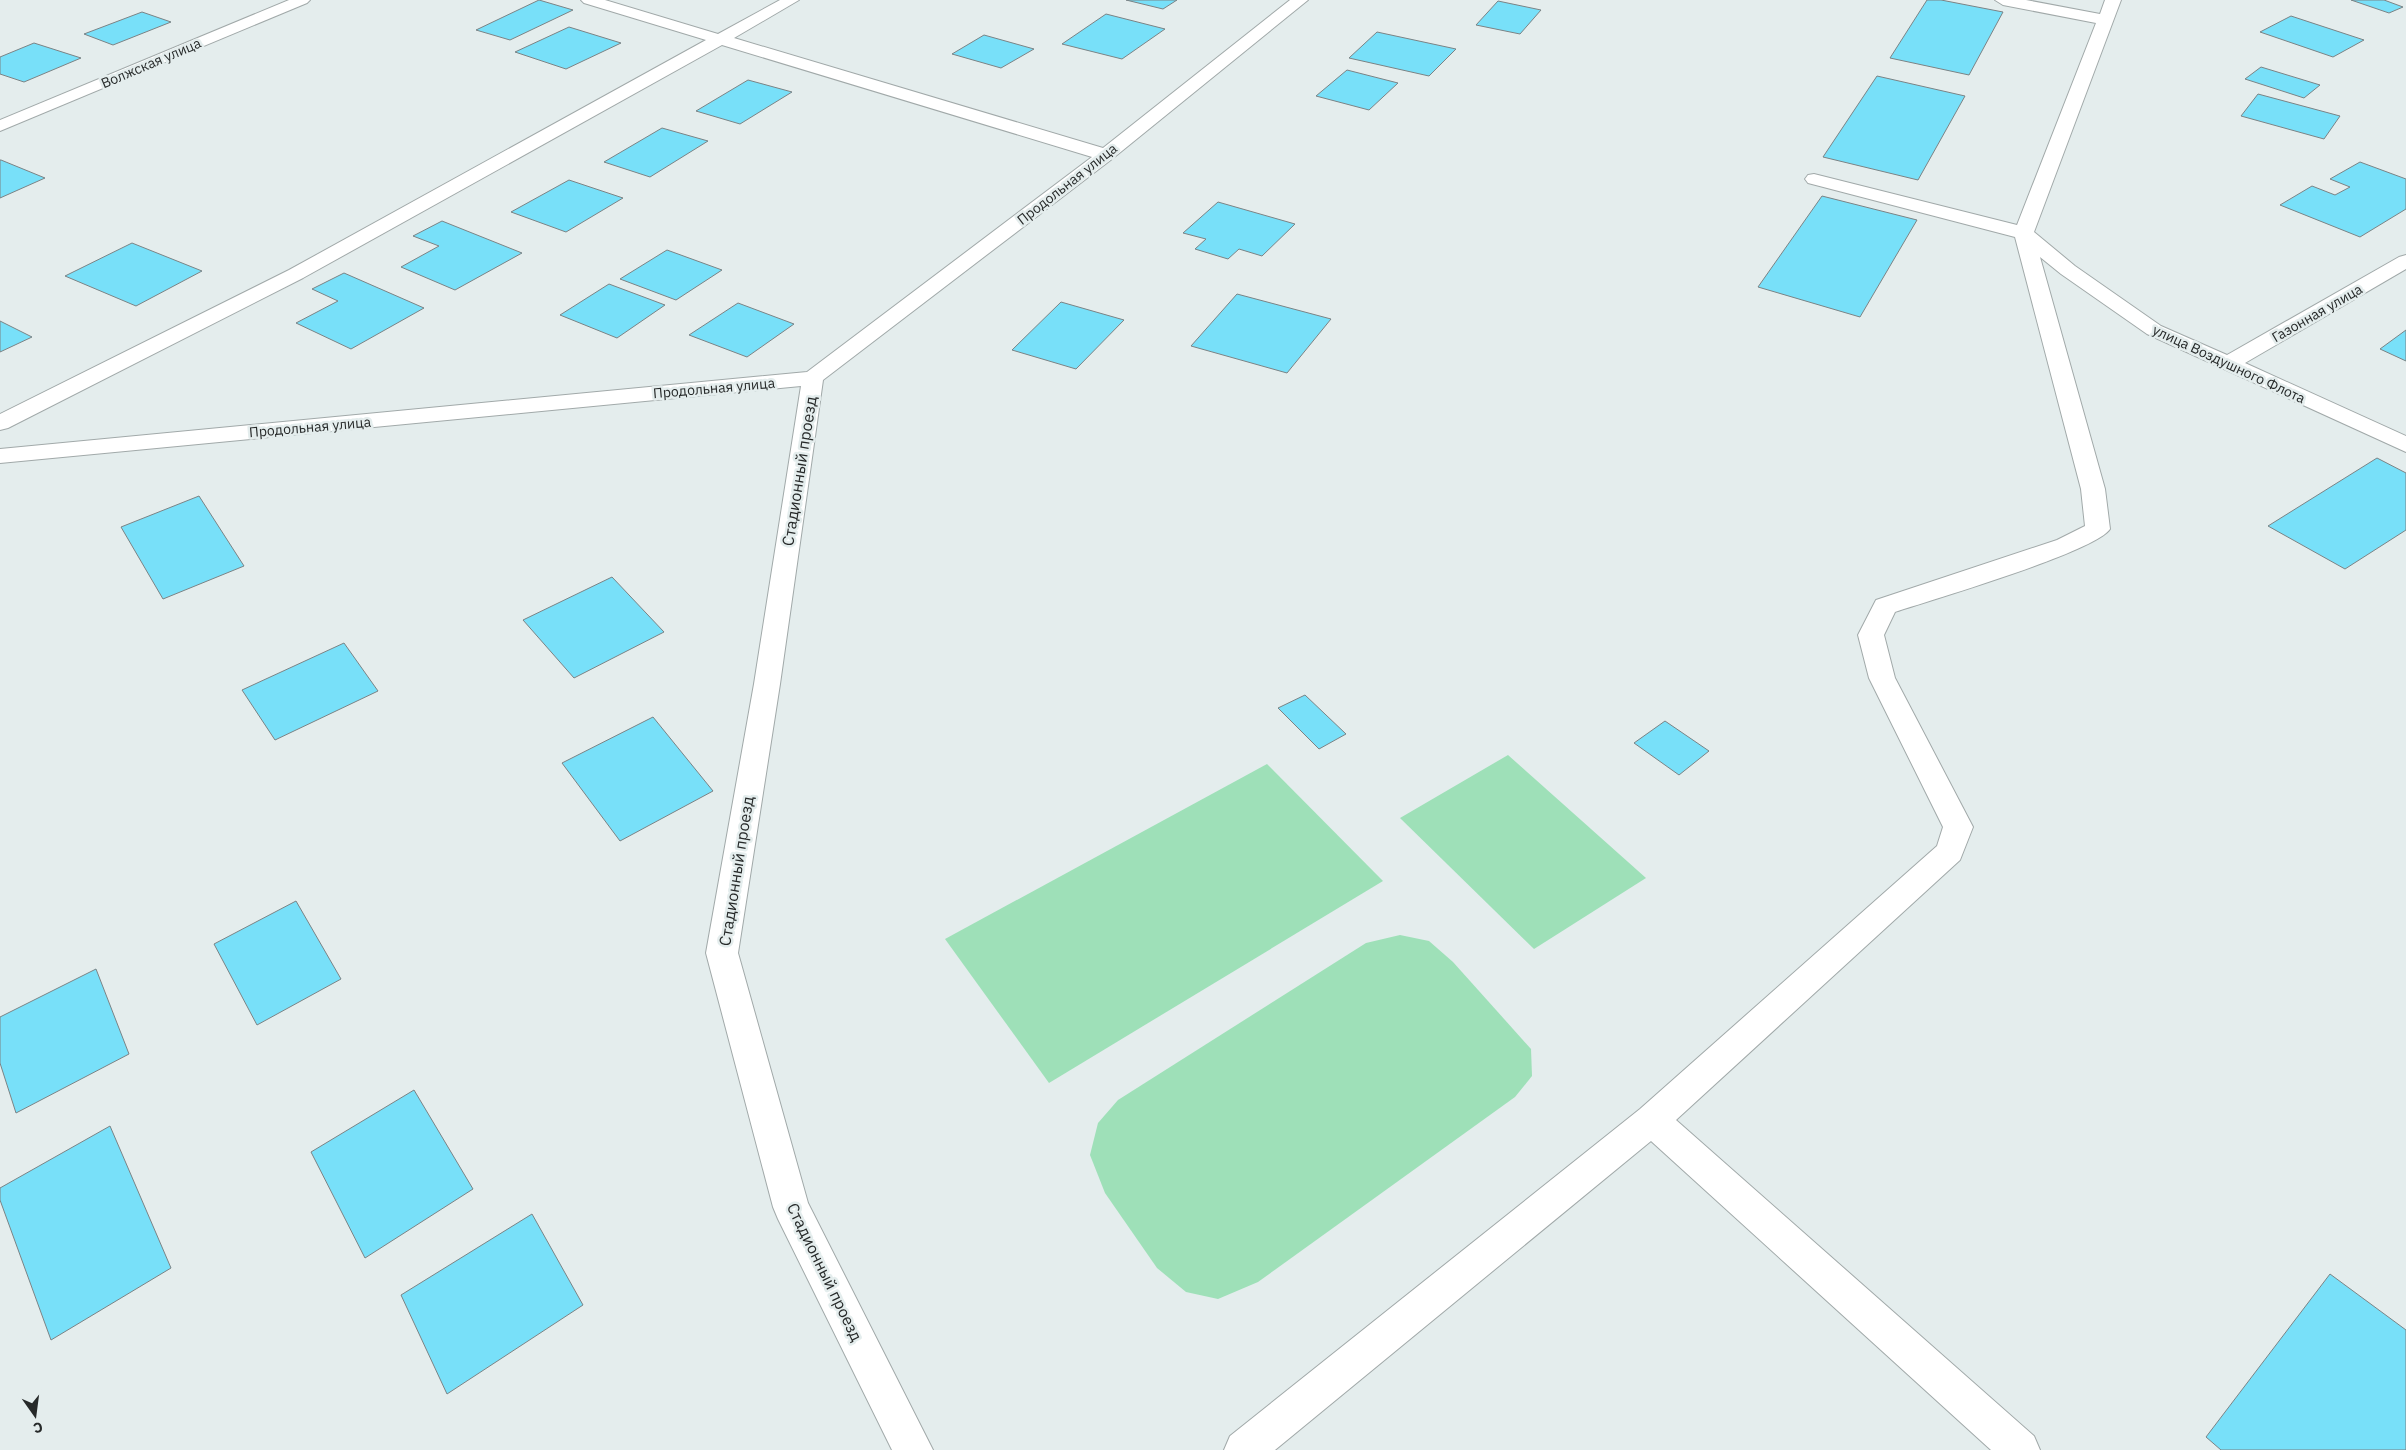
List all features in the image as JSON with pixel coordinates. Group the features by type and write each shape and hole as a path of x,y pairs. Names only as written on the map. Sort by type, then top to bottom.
{"street":[{"name":"Волжская улица","path":"0,126 302,0"},
{"path":"589,0 1106,155"},
{"path":"0,423 296,274 791,0"},
{"name":"Продольная улица","path":"0,456 813,378 1106,155 1300,0"},
{"path":"2003,0 2104,20"},
{"path":"1244,1450 1652,1120 1950,852 1958,827 1882,678 1871,634 1886,606 2066,546 2098,529 2093,489 2024,233 2113,0"},
{"path":"1814,179 2024,233"},
{"name":"улица Воздушного Флота","path":"2024,233 2076,276 2154,330 2406,445"},
{"name":"Газонная улица","path":"2228,364 2406,262"},
{"name":"Стадионный проезд","path":"813,378 722,953 791,1207 913,1450"},
{"path":"1652,1120 2020,1450"}],"green space":[{"path":"1508,755 1646,878 1534,949 1400,818"},
{"path":"1267,764 1383,881 1049,1083 945,939"},
{"path":"1400,935 1429,941 1453,962 1531,1049 1532,1076 1515,1097 1258,1282 1218,1299 1186,1292 1157,1268 1105,1193 1090,1155 1098,1123 1118,1100 1366,943"}],"building":[{"path":"539,0 573,10 510,40 476,30"},
{"path":"1126,0 1177,0 1163,9"},
{"path":"1927,0 1941,0 2003,12 1969,75 1890,58"},
{"path":"2351,0 2384,0 2403,7 2389,13"},
{"path":"1498,1 1541,10 1520,34 1476,25"},
{"path":"142,12 171,22 113,45 84,34"},
{"path":"1106,14 1165,29 1122,59 1062,44"},
{"path":"2291,16 2364,40 2333,57 2260,32"},
{"path":"569,27 621,43 566,69 515,52"},
{"path":"1377,32 1456,49 1429,76 1349,58"},
{"path":"984,35 1034,49 1001,68 952,54"},
{"path":"34,43 81,58 24,82 0,74 0,57"},
{"path":"2261,67 2320,85 2304,98 2245,79"},
{"path":"1347,70 1398,83 1369,110 1316,96"},
{"path":"1877,76 1965,96 1918,180 1823,157"},
{"path":"748,80 792,92 740,124 696,111"},
{"path":"2258,94 2340,116 2324,139 2241,116"},
{"path":"662,128 708,141 650,177 604,162"},
{"path":"1,160 45,178 0,198"},
{"path":"2360,162 2406,179 2406,209 2360,237 2280,205 2312,186 2335,195 2350,187 2330,179"},
{"path":"569,180 623,198 566,232 511,212"},
{"path":"1822,196 1917,220 1860,317 1758,287"},
{"path":"1218,202 1295,224 1262,256 1239,249 1228,259 1195,249 1206,239 1183,233"},
{"path":"442,221 522,253 455,290 401,267 439,246 413,236"},
{"path":"132,243 202,271 136,306 65,276"},
{"path":"667,250 722,270 676,300 620,279"},
{"path":"344,273 424,308 351,349 296,323 338,301 312,289"},
{"path":"609,284 665,305 617,338 560,315"},
{"path":"1237,294 1331,319 1287,373 1191,346"},
{"path":"1061,302 1124,320 1076,369 1012,350"},
{"path":"738,303 794,324 747,357 689,335"},
{"path":"0,321 32,337 0,352"},
{"path":"2406,330 2406,361 2380,349"},
{"path":"2377,458 2406,473 2406,530 2345,569 2268,526"},
{"path":"199,496 244,566 163,599 121,527"},
{"path":"612,577 664,632 574,678 523,620"},
{"path":"344,643 378,691 275,740 242,690"},
{"path":"1305,695 1346,734 1319,749 1278,708"},
{"path":"653,717 713,791 620,841 562,763"},
{"path":"1665,721 1709,751 1679,775 1634,743"},
{"path":"296,901 341,979 257,1025 214,944"},
{"path":"96,969 129,1054 16,1113 0,1063 0,1017"},
{"path":"414,1090 473,1189 365,1258 311,1152"},
{"path":"110,1126 171,1268 51,1340 0,1200 0,1188"},
{"path":"532,1214 583,1305 447,1394 401,1295"},
{"path":"2330,1274 2406,1330 2406,1450 2221,1450 2206,1437"}]}
